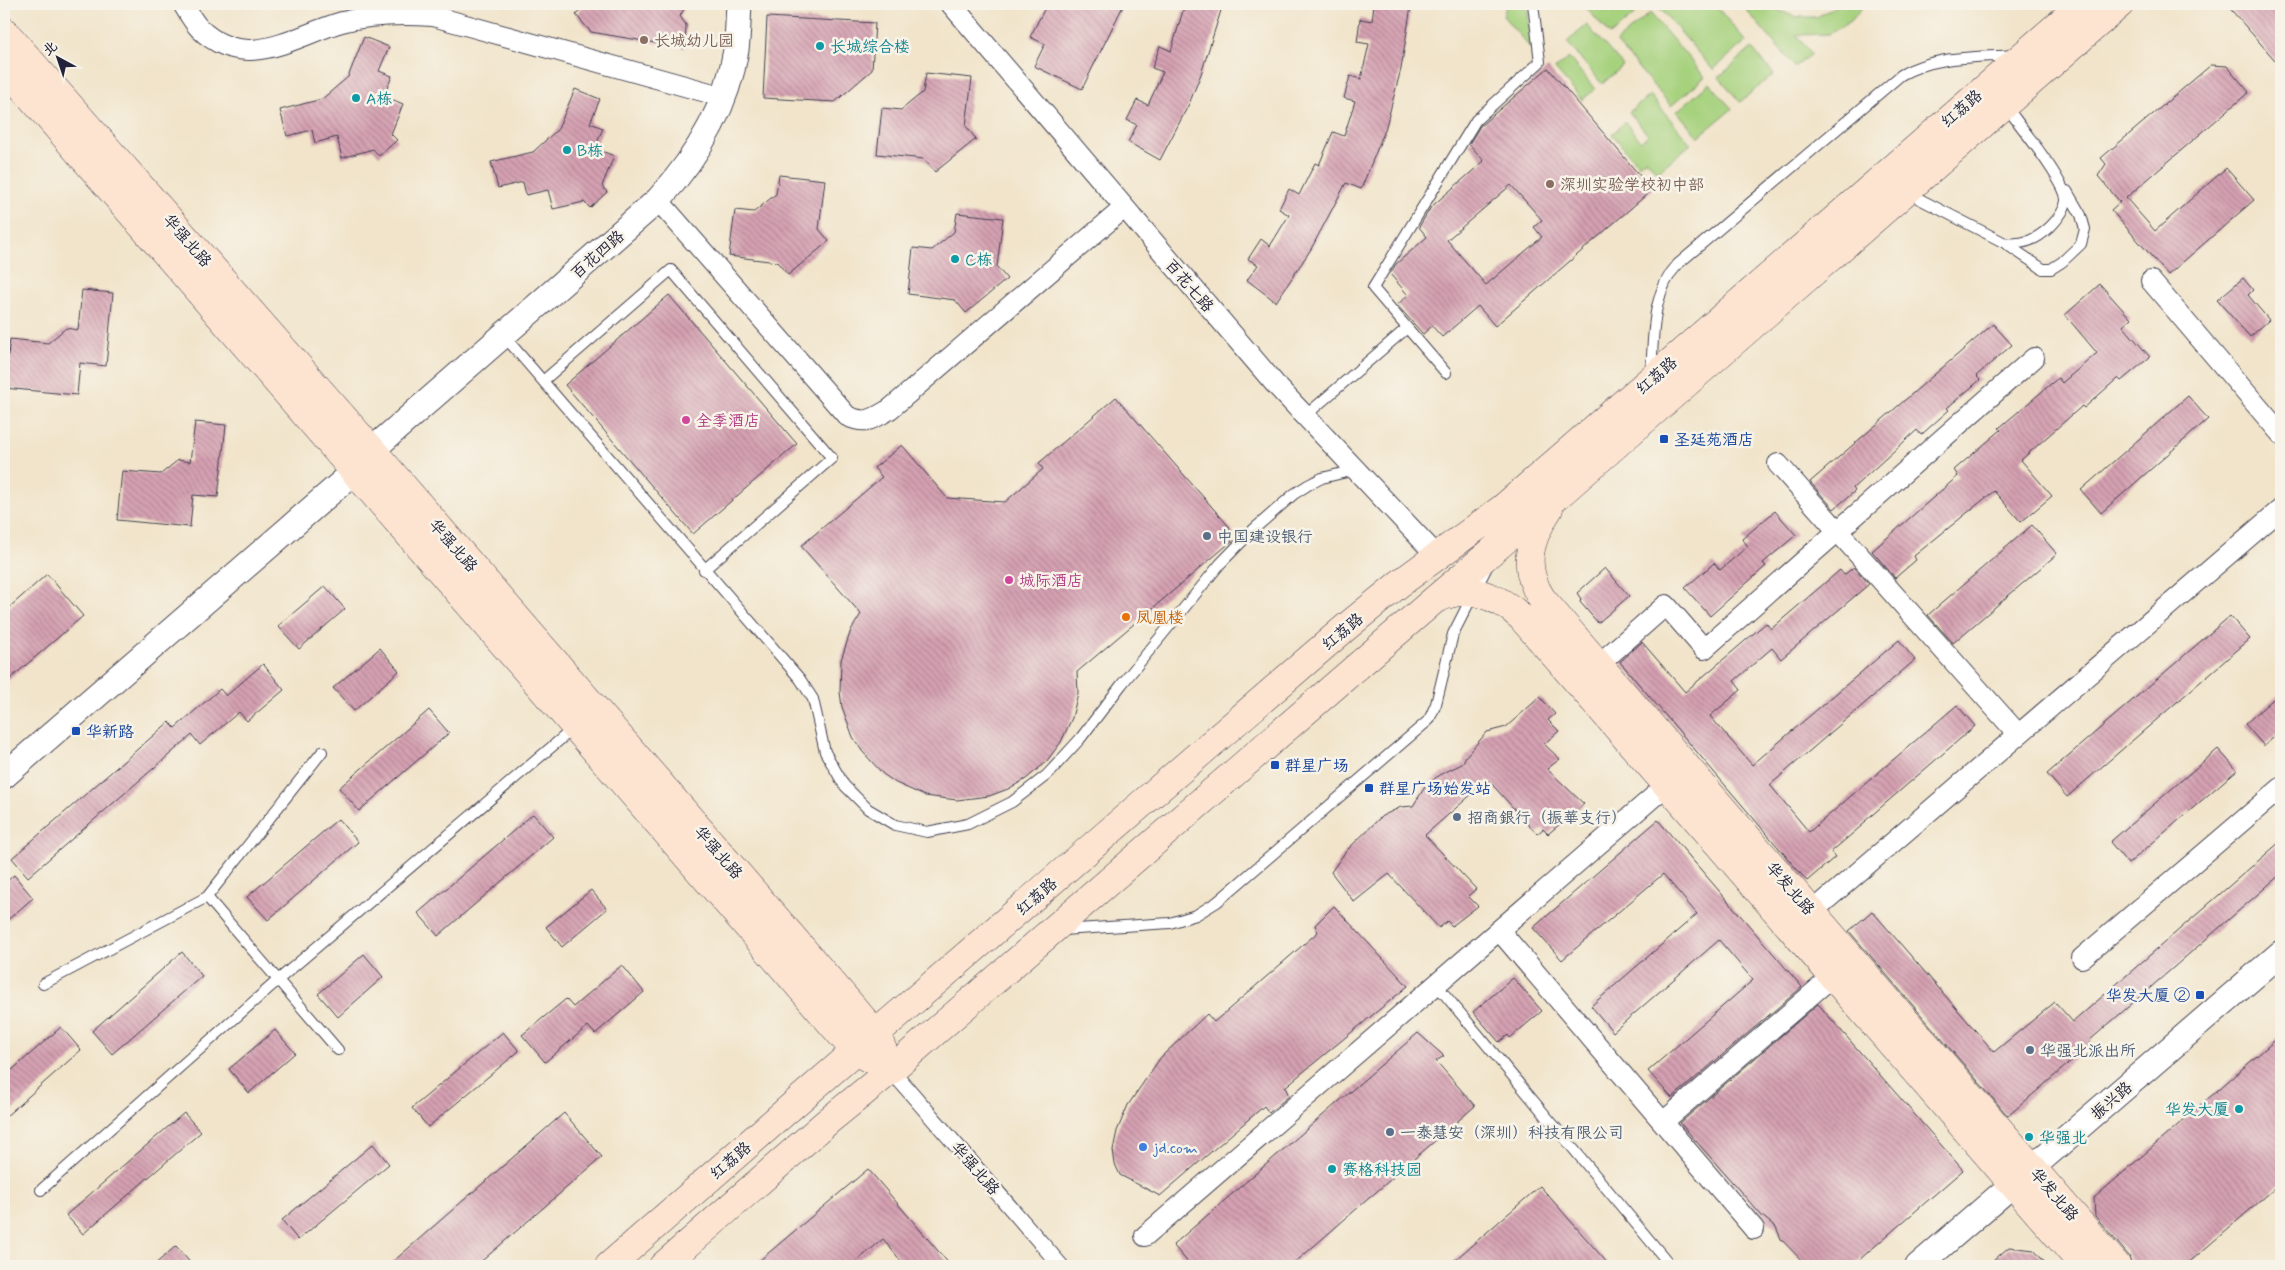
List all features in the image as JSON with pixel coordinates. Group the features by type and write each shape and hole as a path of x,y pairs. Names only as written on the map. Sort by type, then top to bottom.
{"main road":[{"name":"红荔路","path":"609,1266 1346,628 1399,584 1503,508 2022,54 2099,7"},
{"name":"红荔路","path":"663,1266 827,1122 891,1070 1433,601 1562,492 1905,192 2005,104 2099,7"},
{"name":"华强北路","path":"4,31 372,450 866,1043"},
{"name":"华强北路","path":"4,66 576,726 891,1070"},
{"name":"华发北路","path":"1562,492 1550,507 1536,532 1531,546 1530,574 1534,587 1542,600 1812,912 2023,1176 2084,1266"},
{"name":"华发北路","path":"1433,601 1453,593 1474,592 1504,603 1522,618 1832,976 2023,1176 2117,1266"}],"street":[{"path":"183,4 199,28 216,42 238,49 262,50 342,22 393,13 433,16 724,97"},
{"name":"百花四路","path":"372,450 658,200 689,163 714,120 724,97 736,48 739,4"},
{"name":"百花七路","path":"951,4 1124,208 1305,416 1438,557"},
{"path":"658,200 847,416 859,422 873,419 890,409 1124,208"},
{"path":"2151,281 2281,434"},
{"path":"1598,665 1666,605 1704,649 2034,358"},
{"path":"4,776 354,472 372,450"},
{"path":"1778,464 2018,734"},
{"path":"1812,912 2281,509"},
{"path":"1145,1236 1667,784"},
{"path":"2082,958 2281,788"},
{"path":"1499,930 1754,1229"},
{"name":"振兴路","path":"1918,1266 2281,953"},
{"path":"1663,1122 1832,976"},
{"name":"华强北路","path":"891,1070 1061,1266"}],"lane":[{"path":"1446,373 1373,288 1476,120 1540,62 1533,4"},
{"path":"1650,380 1659,298 1669,274 1678,264 1901,75 1918,65 1936,60 2022,54"},
{"path":"1905,192 2005,243 2043,269 2051,269 2062,262 2081,244 2085,229 2081,215 2062,184 2005,104"},
{"path":"2005,243 2019,244 2036,239 2052,225 2062,212 2067,201 2062,184"},
{"path":"543,382 671,270 832,458 704,570"},
{"path":"1305,416 1407,328"},
{"path":"504,336 800,679 813,699 825,752 844,785 868,809 895,825 927,832 968,824 1012,802 1047,775 1080,739 1122,684 1220,564 1254,528 1294,494 1308,485 1322,478 1355,470"},
{"path":"1051,931 1170,923 1196,915 1217,902 1429,720 1436,704 1453,634 1493,556 1504,541"},
{"path":"41,1190 278,980 576,726"},
{"path":"43,984 207,897 322,752"},
{"path":"207,897 338,1050"},
{"path":"1436,984 1671,1266"}],"green space":[{"path":"1507,4 1527,4 1532,50 1503,16"},
{"path":"1583,4 1641,4 1644,7 1610,35"},
{"path":"1661,4 1714,4 1746,41 1713,70 1658,6"},
{"path":"1741,4 1767,4 1796,17 1817,17 1839,4 1865,4 1851,21 1829,34 1796,35 1812,54 1795,67"},
{"path":"1650,13 1705,77 1671,106 1616,42"},
{"path":"1587,25 1623,66 1602,84 1567,42"},
{"path":"1752,48 1774,74 1740,102 1719,77"},
{"path":"1569,58 1595,89 1582,100 1555,69"},
{"path":"1710,83 1732,109 1698,137 1677,111"},
{"path":"1650,95 1691,144 1657,172 1646,159 1638,165 1612,134 1625,122 1641,141 1648,135 1629,112"}],"building":[{"path":"585,4 687,4 680,16 686,25 685,48 591,32 576,15"},
{"path":"1047,4 1124,4 1082,89 1034,66 1045,44 1030,37"},
{"path":"1185,4 1223,4 1201,74 1189,104 1160,160 1128,142 1137,125 1127,120 1137,100 1148,105 1163,72 1152,68 1160,46 1171,51"},
{"path":"1374,4 1411,6 1401,69 1385,130 1361,189 1346,183 1311,249 1276,302 1247,280 1258,265 1248,259 1261,239 1270,246 1289,215 1279,209 1289,189 1299,195 1315,163 1319,165 1333,132 1344,136 1355,101 1344,98 1350,76 1361,79 1369,44 1357,42 1360,19 1372,21"},
{"path":"2226,4 2281,4 2281,67"},
{"name":"长城综合楼","path":"767,17 875,23 872,70 835,102 763,98"},
{"name":"A栋","path":"364,37 389,47 379,71 392,76 384,96 403,104 391,134 397,140 379,156 373,149 342,158 337,137 315,143 312,130 287,136 280,110 322,99 348,77"},
{"path":"2211,65 2227,66 2249,92 2126,198 2155,231 2226,168 2254,200 2168,275 2111,210 2120,202 2098,176 2106,164 2101,158"},
{"path":"1548,68 1652,190 1495,326 1478,306 1442,337 1432,326 1423,334 1397,305 1408,295 1390,274 1396,264 1427,237 1419,227 1431,207 1484,161 1469,144 1480,126","holes":["1511,185 1542,220 1534,227 1542,237 1486,285 1447,240"]},
{"path":"926,73 972,78 966,126 976,139 935,172 924,159 877,154 882,108 901,110 923,92"},
{"name":"B栋","path":"575,89 600,99 590,123 603,128 595,148 614,156 602,186 607,192 590,208 584,202 553,209 548,190 526,195 523,182 498,188 491,162 533,152 558,129"},
{"path":"779,175 825,180 819,229 829,241 788,275 777,262 729,256 735,210 754,212 776,194"},
{"name":"C栋","path":"957,213 1003,218 997,267 1007,279 966,313 955,300 908,294 913,248 932,250 954,232"},
{"path":"2243,278 2253,290 2248,295 2269,320 2250,337 2217,300"},
{"path":"2100,284 2131,319 2123,326 2150,357 2121,381 2118,378 2084,408 2082,406 2021,460 2052,496 2021,522 1994,491 1914,556 1916,560 1895,578 1872,551 1958,476 1954,470 2001,430 1999,428 2058,378 2062,383 2097,353 2065,315"},
{"path":"82,290 113,293 106,366 80,363 77,395 4,388 10,339 48,343 66,328 78,330"},
{"name":"全季酒店","path":"669,295 797,444 693,534 565,385"},
{"path":"1993,324 2012,345 1976,376 1980,380 1947,408 1949,410 1921,435 1917,430 1853,488 1855,491 1834,509 1810,482"},
{"path":"2188,396 2208,419 2101,513 2081,490"},
{"name":"城际酒店","path":"1116,397 1232,530 1232,541 1077,672 1078,693 1072,718 1061,742 1046,762 1026,779 1008,789 989,796 957,800 925,796 896,783 883,774 862,751 853,737 842,707 840,692 841,660 851,630 861,614 801,546 882,477 874,468 902,445 947,498 1005,502 1043,469 1039,463"},
{"path":"195,422 226,425 218,497 193,495 190,527 117,520 122,471 161,474 178,460 190,462"},
{"path":"1775,511 1796,535 1763,563 1766,566 1710,616 1685,588 1714,563 1720,570 1748,546 1742,539"},
{"path":"2032,525 2057,554 1953,643 1928,615"},
{"path":"1854,567 1869,584 1781,659 1772,648 1734,681 1741,690 1710,716 1752,765 1899,640 1915,660 1770,785 1809,832 1957,705 1975,726 1831,852 1835,857 1807,881 1620,662 1642,642 1685,692 1766,623 1771,629 1840,570 1844,575"},
{"path":"1605,568 1629,596 1598,623 1580,602 1581,599 1577,593"},
{"path":"47,574 83,616 4,684 4,612"},
{"path":"325,586 345,609 299,649 278,626"},
{"path":"2230,616 2250,639 2067,797 2047,774"},
{"path":"380,648 399,671 354,711 333,688"},
{"path":"263,664 284,690 247,721 239,712 200,745 192,735 28,877 12,858 169,722 175,728 220,689 226,696"},
{"path":"2281,692 2281,731 2264,746 2245,724"},
{"path":"1540,697 1555,714 1548,720 1559,731 1544,744 1560,759 1547,769 1584,804 1548,834 1543,829 1537,834 1488,780 1425,835 1476,889 1468,896 1478,906 1452,926 1447,921 1439,928 1389,874 1354,902 1331,872 1346,851 1382,816 1401,807 1413,806 1425,787 1439,775 1462,764 1466,756 1487,732 1506,727"},
{"path":"429,710 449,733 359,811 339,788"},
{"path":"2218,749 2237,770 2128,864 2110,842"},
{"path":"533,814 553,837 438,936 418,913"},
{"path":"338,819 358,842 268,920 247,897"},
{"path":"1658,820 1802,987 1672,1098 1648,1071 1753,980 1719,940 1613,1032 1591,1006 1697,914 1663,874 1562,960 1533,928"},
{"path":"2281,841 2281,874 2089,1041 2091,1044 2008,1116 1849,931 1872,911 1994,1052 2055,1002 2073,1022"},
{"path":"14,875 33,898 4,923 4,884"},
{"path":"591,890 607,909 562,947 546,927"},
{"path":"1334,906 1408,986 1285,1087 1289,1096 1269,1113 1264,1106 1160,1196 1120,1175 1115,1164 1113,1150 1117,1131 1128,1105 1161,1057 1207,1014 1214,1022 1318,932 1315,925"},
{"path":"182,952 202,976 112,1054 92,1031"},
{"path":"364,954 383,977 338,1017 318,994"},
{"path":"622,965 644,992 595,1034 588,1026 545,1062 522,1035 566,999 573,1007"},
{"path":"1513,978 1542,1011 1510,1038 1508,1035 1499,1042 1473,1012"},
{"path":"1818,1004 1963,1170 1852,1266 1807,1266 1781,1239 1776,1227 1762,1216 1680,1123"},
{"path":"61,1027 81,1050 4,1118 4,1077"},
{"path":"275,1030 295,1053 249,1093 229,1069"},
{"path":"503,1032 519,1051 428,1127 412,1108"},
{"name":"赛格科技园","path":"1418,1033 1444,1056 1436,1061 1475,1106 1291,1266 1191,1266 1173,1245"},
{"name":"华发大厦","path":"2281,1035 2281,1183 2185,1266 2132,1266 2129,1256 2095,1216 2094,1198"},
{"path":"184,1113 201,1132 83,1234 66,1215"},
{"path":"564,1113 602,1157 476,1266 388,1266"},
{"path":"373,1144 389,1164 298,1240 282,1220"},
{"path":"868,1169 951,1266 905,1266 883,1239 851,1266 753,1266"},
{"path":"1540,1186 1610,1266 1448,1266"},
{"path":"176,1246 193,1266 153,1266"},
{"path":"2009,1247 2034,1250 2048,1266 1987,1266"}],"place":[{"name":"长城幼儿园","path":"644,40"},
{"name":"长城综合楼","path":"820,46"},
{"name":"A栋","path":"356,98"},
{"name":"B栋","path":"567,150"},
{"name":"深圳实验学校初中部","path":"1550,184"},
{"name":"C栋","path":"955,259"},
{"name":"全季酒店","path":"686,420"},
{"name":"圣廷苑酒店","path":"1664,439"},
{"name":"中国建设银行","path":"1207,536"},
{"name":"城际酒店","path":"1009,580"},
{"name":"凤凰楼","path":"1126,617"},
{"name":"华新路","path":"76,731"},
{"name":"群星广场","path":"1275,765"},
{"name":"群星广场始发站","path":"1369,788"},
{"name":"招商銀行（振華支行）","path":"1457,817"},
{"name":"华发大厦 ②","path":"2200,995"},
{"name":"华强北派出所","path":"2030,1050"},
{"name":"华发大厦","path":"2239,1109"},
{"name":"一泰慧安（深圳）科技有限公司","path":"1390,1132"},
{"name":"华强北","path":"2029,1137"},
{"name":"jd.com","path":"1143,1147"},
{"name":"赛格科技园","path":"1332,1169"}]}
